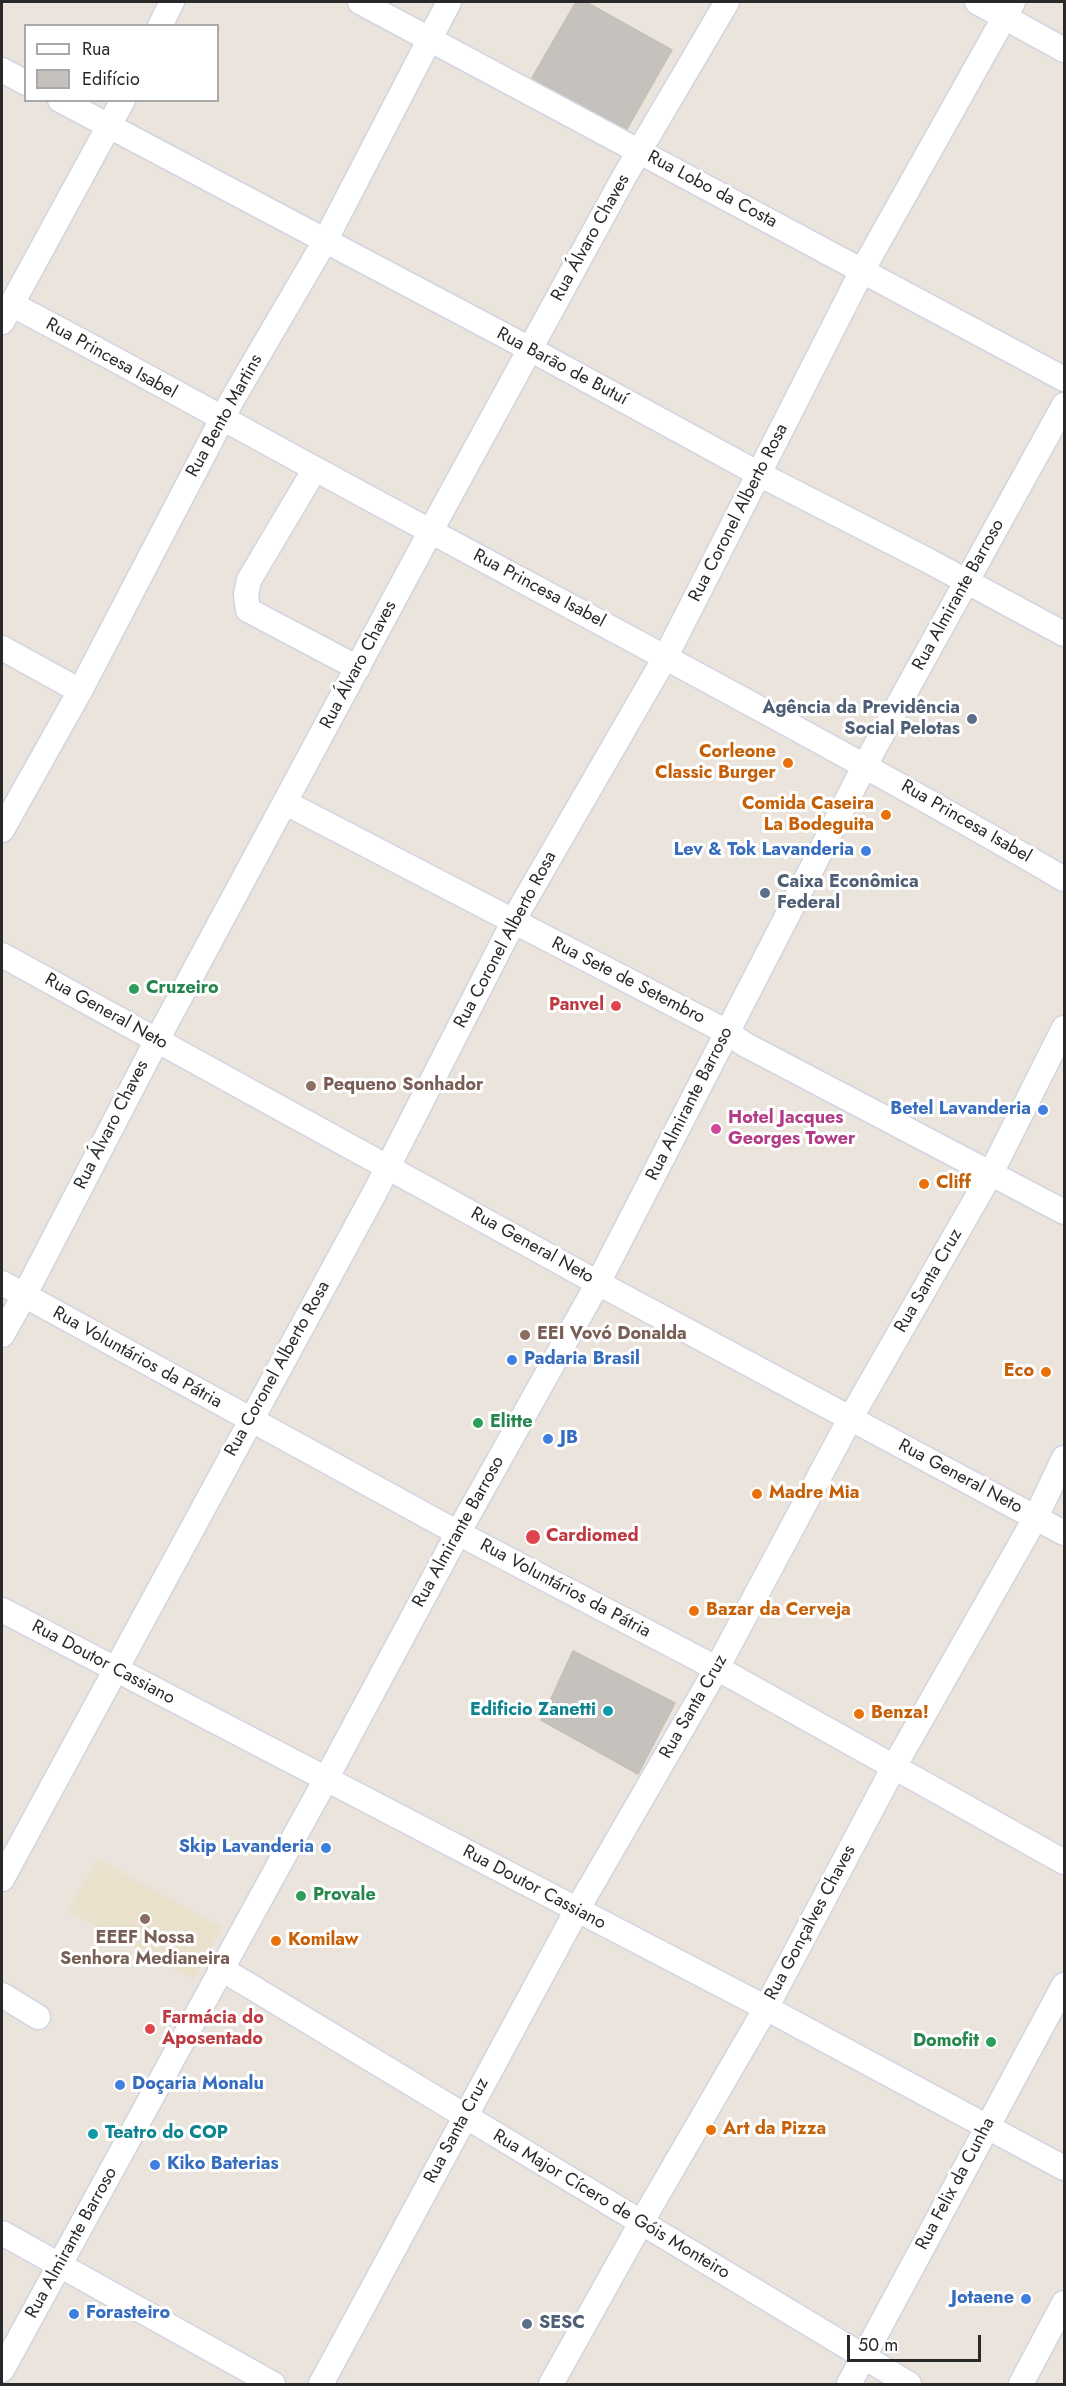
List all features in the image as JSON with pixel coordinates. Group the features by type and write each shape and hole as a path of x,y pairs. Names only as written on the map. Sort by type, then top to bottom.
{"street":[{"path":"161,24 172,2"},
{"name":"Rua Lobo da Costa","path":"360,2 430,37 1065,379"},
{"name":"Rua Bento Martins","path":"2,830 80,691 222,419 325,241 449,2"},
{"name":"Rua Álvaro Chaves","path":"2,1335 157,1040 430,531 639,151 727,2"},
{"path":"977,2 1009,9 1065,50"},
{"name":"Rua Coronel Alberto Rosa","path":"2,1879 387,1167 513,922 666,656 862,271 1009,9"},
{"path":"2,70 24,82"},
{"name":"Rua Barão de Butuí","path":"64,102 530,349 759,474 1065,634"},
{"path":"6,313 122,102"},
{"name":"Rua Princesa Isabel","path":"6,313 222,419 666,656 865,765 1065,879"},
{"name":"Rua Almirante Barroso","path":"2,2370 458,1533 598,1282 865,765 1065,405"},
{"path":"315,469 249,580 246,594 248,610 358,668"},
{"path":"2,648 80,691"},
{"name":"Rua Sete de Setembro","path":"286,803 727,1032 744,1044 1065,1212"},
{"name":"Rua General Neto","path":"2,955 598,1282 1065,1533"},
{"name":"Rua Santa Cruz","path":"321,2385 577,1910 717,1668 850,1419 990,1173 1065,1028"},
{"name":"Rua Voluntários da Pátria","path":"2,1283 458,1533 717,1668 1065,1862"},
{"name":"Rua Gonçalves Chaves","path":"551,2385 641,2223 766,2008 895,1766 1036,1517 1065,1458"},
{"name":"Rua Doutor Cassiano","path":"2,1610 766,2008 1065,2168"},
{"name":"Rua Major Cícero de Góis Monteiro","path":"220,1968 909,2385"},
{"name":"Rua Felix da Cunha","path":"849,2385 1065,1984"},
{"path":"2,1995 38,2017"},
{"path":"2,2233 273,2385"},
{"path":"1021,2385 1065,2303"}],"shaded area":[{"name":"EEEF Nossa Senhora Medianeira","path":"97,1859 222,1927 193,1979 68,1911"}],"building":[{"path":"576,2 586,2 672,50 627,129 532,78"},
{"name":"Edificio Zanetti","path":"573,1651 675,1703 638,1774 541,1720"}],"place":[{"name":"Agência da Previdência Social Pelotas","path":"972,719"},
{"name":"Corleone Classic Burger","path":"788,763"},
{"name":"Comida Caseira La Bodeguita","path":"886,815"},
{"name":"Lev & Tok Lavanderia","path":"866,851"},
{"name":"Caixa Econômica Federal","path":"765,893"},
{"name":"Cruzeiro","path":"134,989"},
{"name":"Panvel","path":"616,1006"},
{"name":"Pequeno Sonhador","path":"311,1086"},
{"name":"Betel Lavanderia","path":"1043,1110"},
{"name":"Hotel Jacques Georges Tower","path":"716,1129"},
{"name":"Cliff","path":"924,1184"},
{"name":"EEI Vovó Donalda","path":"525,1335"},
{"name":"Padaria Brasil","path":"512,1360"},
{"name":"Eco","path":"1046,1372"},
{"name":"Elitte","path":"478,1423"},
{"name":"JB","path":"548,1439"},
{"name":"Madre Mia","path":"757,1494"},
{"name":"Cardiomed","path":"533,1537"},
{"name":"Bazar da Cerveja","path":"694,1611"},
{"name":"Edificio Zanetti","path":"608,1711"},
{"name":"Benza!","path":"859,1714"},
{"name":"Skip Lavanderia","path":"326,1848"},
{"name":"Provale","path":"301,1896"},
{"name":"EEEF Nossa Senhora Medianeira","path":"145,1919"},
{"name":"Komilaw","path":"276,1941"},
{"name":"Farmácia do Aposentado","path":"150,2029"},
{"name":"Domofit","path":"991,2042"},
{"name":"Doçaria Monalu","path":"120,2085"},
{"name":"Art da Pizza","path":"711,2130"},
{"name":"Teatro do COP","path":"93,2134"},
{"name":"Kiko Baterias","path":"155,2165"},
{"name":"Jotaene","path":"1026,2299"},
{"name":"Forasteiro","path":"74,2314"},
{"name":"SESC","path":"527,2324"}]}
